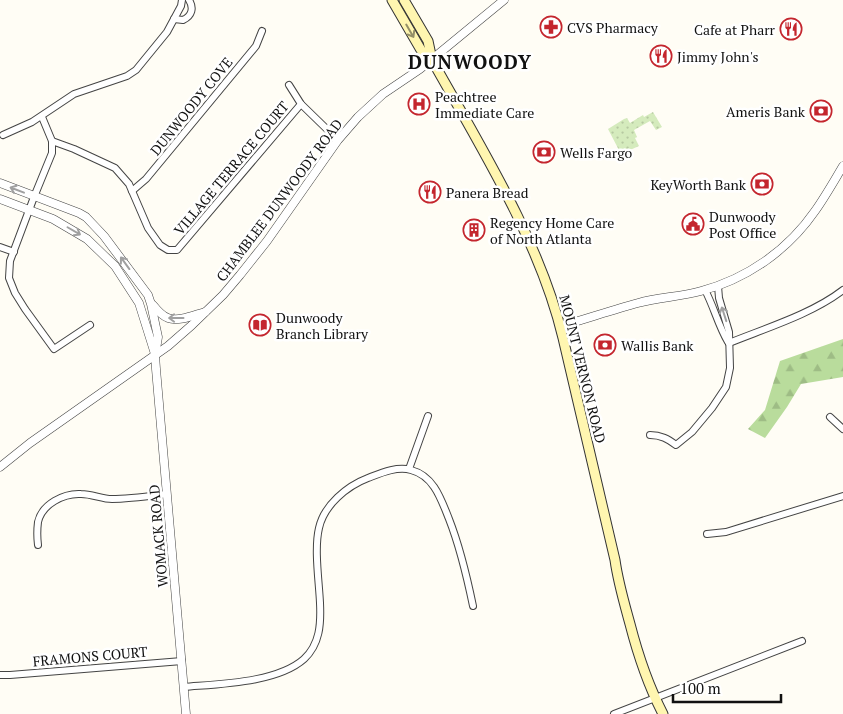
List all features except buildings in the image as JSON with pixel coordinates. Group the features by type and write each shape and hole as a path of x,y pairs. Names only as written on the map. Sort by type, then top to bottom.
{"main road":[{"name":"MOUNT VERNON ROAD","path":"392,0 421,50 432,60 497,176 524,230 551,296 561,326 619,582 651,700 663,714"},
{"path":"404,0 428,41 432,60"}],"street":[{"path":"3,135 42,117 74,94 127,76 136,70 167,32 181,6 182,0"},
{"path":"174,19 183,20 190,15 192,5 189,0"},
{"name":"CHAMBLEE DUNWOODY ROAD","path":"0,467 30,443 155,356 192,325 223,295 267,241 350,125 375,101 432,60 504,0"},
{"name":"DUNWOODY COVE","path":"132,191 146,179 256,46 262,30"},
{"name":"VILLAGE TERRACE COURT","path":"289,85 301,104 338,140"},
{"name":"VILLAGE TERRACE COURT","path":"52,141 115,168 129,184 148,228 160,245 168,250 177,250 301,104"},
{"path":"42,117 52,141 52,153 10,261 9,278 25,309 54,349 90,324"},
{"path":"561,326 638,303 718,286 737,278 767,261 787,244 807,222 843,166"},
{"path":"0,183 86,217 104,236 148,295 158,337 155,356"},
{"path":"0,199 53,219 87,239 115,266 139,303 155,356"},
{"path":"0,247 14,252"},
{"path":"650,435 666,438 676,445 692,432 726,387 730,368 729,332 719,298 718,286"},
{"path":"705,290 720,327 729,343"},
{"path":"729,343 813,308 843,290"},
{"path":"151,304 163,316 170,319 180,319 205,312"},
{"name":"WOMACK ROAD","path":"155,356 186,714"},
{"path":"409,469 428,416"},
{"path":"830,417 843,429"},
{"path":"184,687 268,677 290,668 304,659 314,646 319,633 317,549 319,527 323,516 344,491 363,480 394,469 409,469 419,472 432,483 456,536 473,606"},
{"path":"38,545 39,519 46,508 56,500 68,495 94,495 111,499 166,494"},
{"path":"707,534 726,532 843,496"},
{"path":"614,714 802,641"},
{"name":"FRAMONS COURT","path":"0,675 182,661"}],"green space":[{"path":"653,112 662,127 656,130 650,121 634,130 639,146 621,154 608,129 624,119 627,118 630,123 643,115 644,117"},
{"path":"843,339 843,377 801,384 765,438 748,429 765,410 780,361"}],"place":[{"name":"CVS Pharmacy","path":"551,27"},
{"name":"Cafe at Pharr","path":"791,29"},
{"name":"Jimmy John's","path":"661,56"},
{"name":"Peachtree Immediate Care","path":"419,104"},
{"name":"Ameris Bank","path":"821,111"},
{"name":"Wells Fargo","path":"544,152"},
{"name":"KeyWorth Bank","path":"762,184"},
{"name":"Panera Bread","path":"430,192"},
{"name":"Dunwoody Post Office","path":"693,224"},
{"name":"Regency Home Care of North Atlanta","path":"474,230"},
{"name":"Dunwoody Branch Library","path":"260,325"},
{"name":"Wallis Bank","path":"605,345"}],"district":[{"name":"DUNWOODY","path":"470,61"}]}
